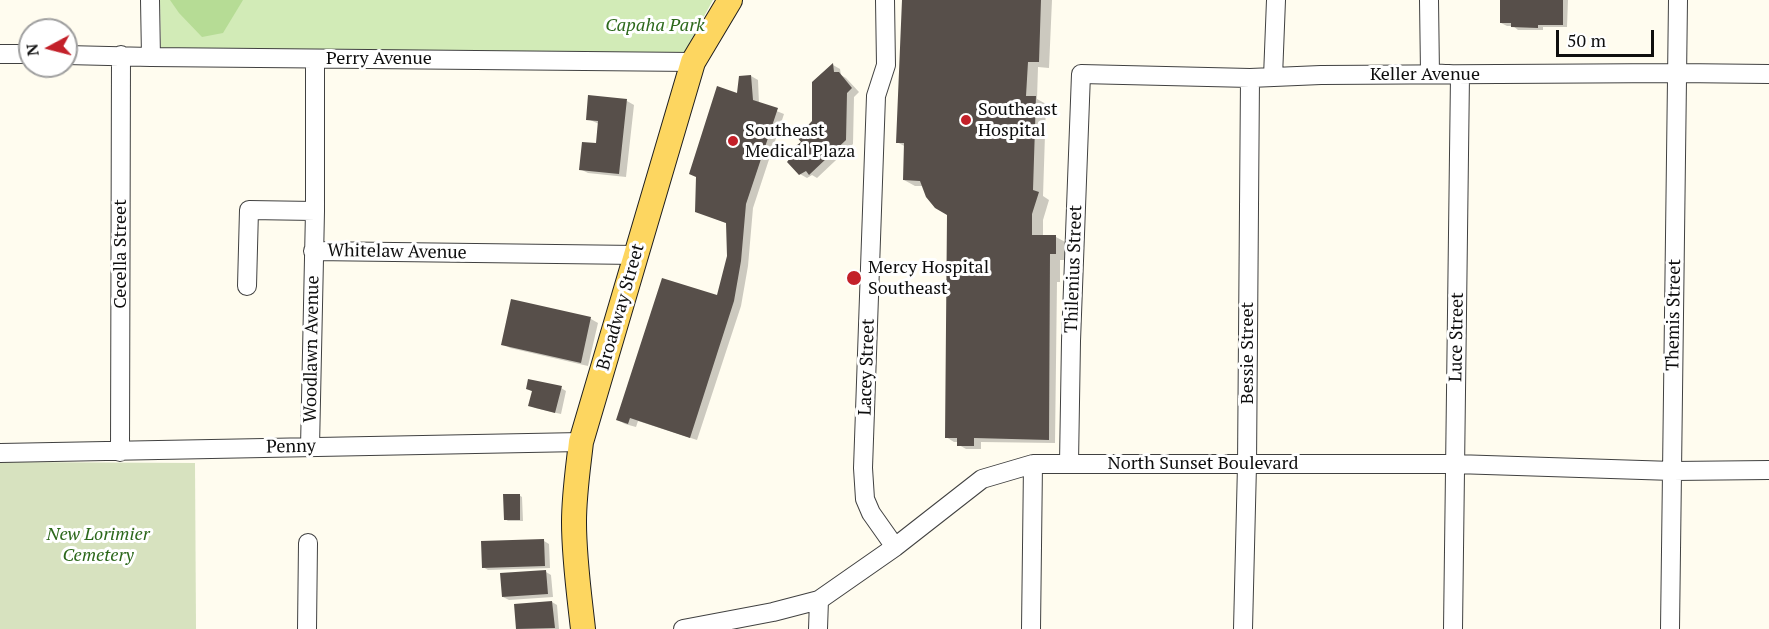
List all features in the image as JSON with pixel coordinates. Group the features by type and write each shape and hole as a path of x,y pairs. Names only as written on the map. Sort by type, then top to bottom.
{"main road":[{"name":"Broadway Street","path":"583,629 574,524 581,442 693,62 730,0"}],"street":[{"path":"150,0 151,57"},
{"name":"Lacey Street","path":"885,0 886,65 876,96 864,468 865,499 895,547"},
{"path":"1273,77 1276,0"},
{"path":"1429,0 1430,73 1460,75"},
{"name":"Themis Street","path":"1670,629 1678,0"},
{"path":"0,54 18,54"},
{"name":"Perry Avenue","path":"78,55 693,62"},
{"name":"Cecella Street","path":"120,452 121,56"},
{"name":"Whitelaw Avenue","path":"315,59 313,251 637,255"},
{"name":"Keller Avenue","path":"1081,74 1250,78 1321,75 1769,74"},
{"name":"Thilenius Street","path":"1069,463 1081,74"},
{"name":"Luce Street","path":"1453,629 1460,75"},
{"name":"Bessie Street","path":"1243,629 1247,465 1250,78"},
{"path":"247,286 249,210 315,211"},
{"name":"Woodlawn Avenue","path":"310,447 313,251"},
{"name":"Penny","path":"0,453 581,442"},
{"path":"1031,629 1033,464"},
{"name":"North Sunset Boulevard","path":"683,629 773,612 819,600 895,547 982,479 1033,464 1455,464 1673,471 1769,470"},
{"path":"308,543 308,629"},
{"path":"818,629 819,600"}],"green space":[{"name":"Capaha Park","path":"160,0 713,0 684,53 161,48"},
{"path":"170,0 243,0 223,33 202,37"},
{"name":"New Lorimier Cemetery","path":"0,462 195,463 196,629 0,629"}],"building":[{"name":"Southeast Hospital","path":"902,0 1041,0 1039,62 1028,62 1026,96 1036,96 1033,190 1039,192 1032,214 1032,235 1056,235 1056,254 1050,254 1049,440 974,438 974,446 957,446 957,438 945,438 947,215 935,208 926,197 920,181 903,180 904,143 896,143"},
{"path":"1500,0 1563,0 1563,25 1538,25 1538,28 1511,27 1511,23 1500,23"},
{"name":"Southeast Medical Plaza","path":"833,63 834,72 839,72 852,88 847,93 846,140 809,175 806,171 799,175 787,162 790,158 787,153 801,142 797,137 812,121 812,82"},
{"path":"751,75 753,100 778,108 746,204 741,261 734,301 690,438 630,418 628,424 616,420 662,278 717,295 727,256 726,223 695,212 696,177 689,174 717,86 737,93 739,76"},
{"path":"588,95 627,99 619,174 579,170 582,142 596,143 598,121 586,120"},
{"path":"511,299 591,317 581,363 501,345"},
{"path":"528,379 562,386 555,413 528,406 532,391 526,389"},
{"path":"503,494 520,494 520,520 504,520"},
{"path":"544,539 545,566 482,568 481,541"},
{"path":"546,570 548,594 502,597 500,573"},
{"path":"552,601 555,628 516,629 514,604"}],"place":[{"name":"Southeast Hospital","path":"966,120"},
{"name":"Southeast Medical Plaza","path":"733,141"},
{"name":"Mercy Hospital Southeast","path":"854,278"}]}
